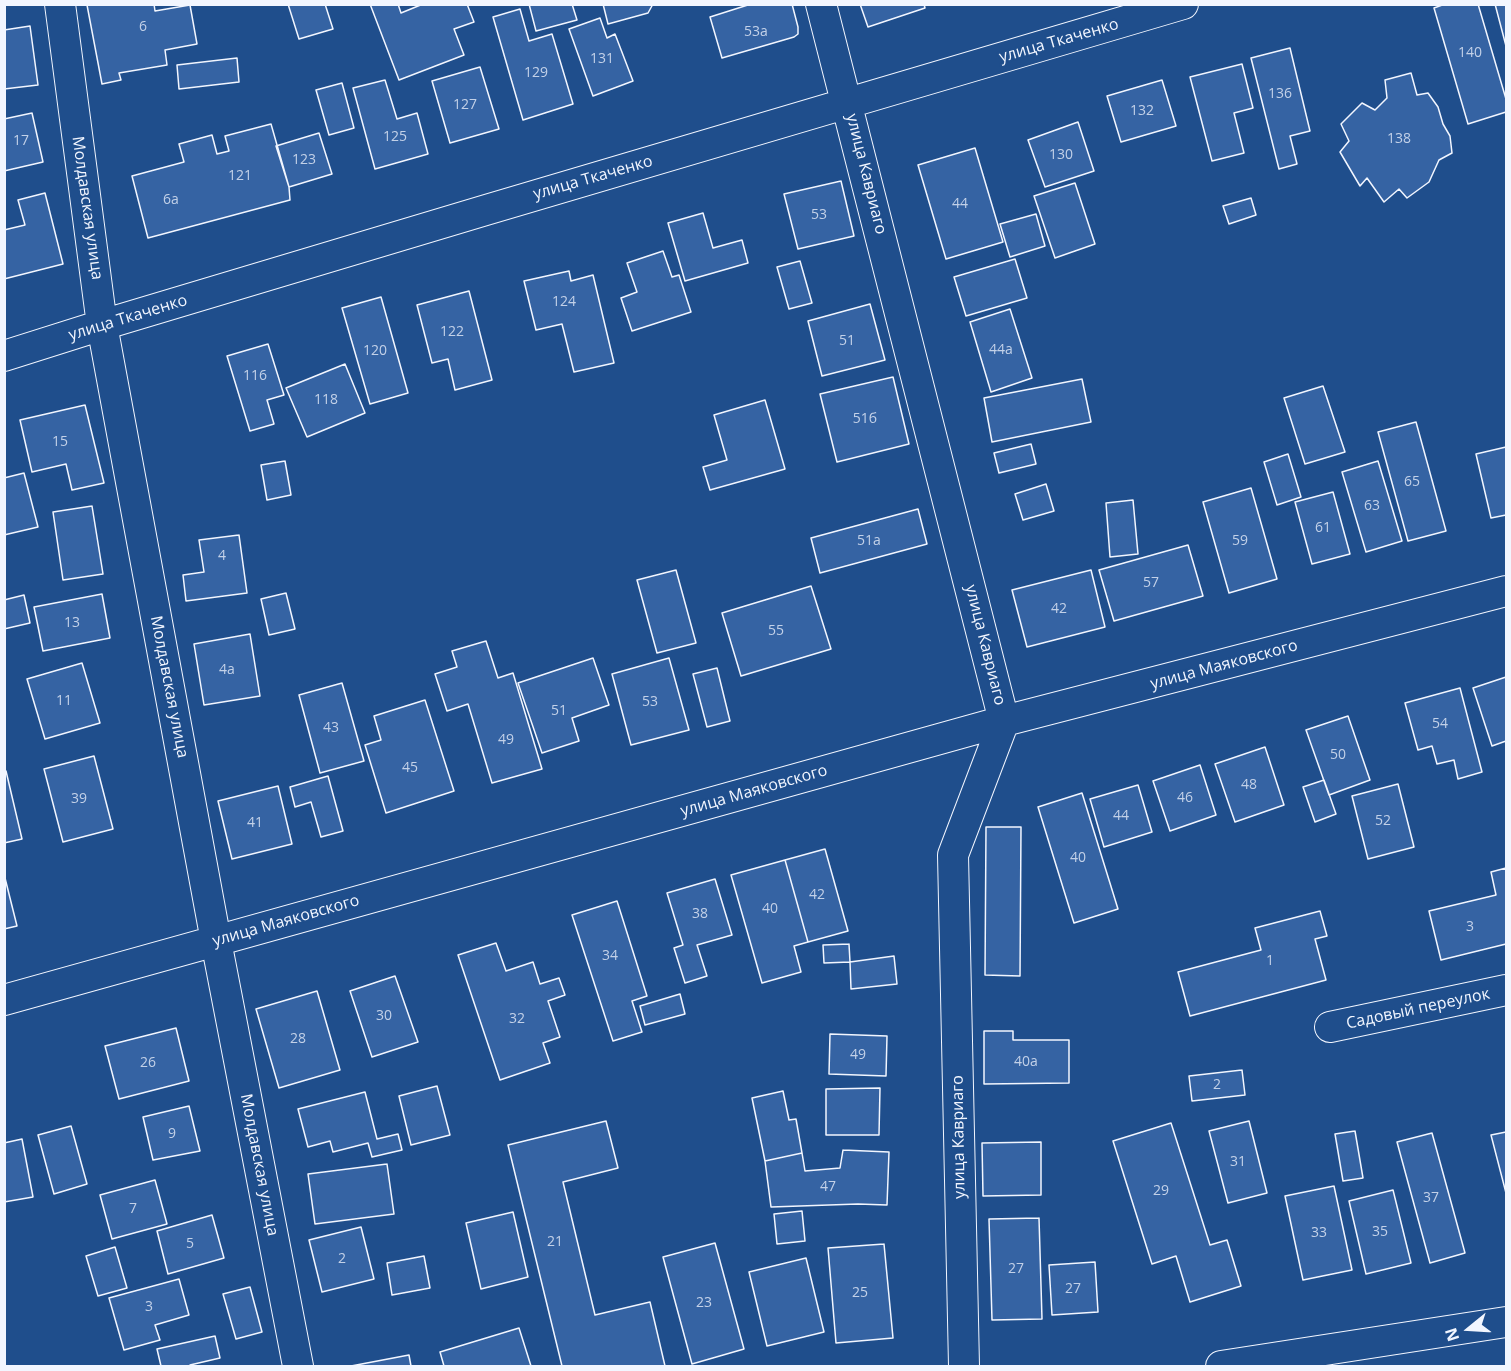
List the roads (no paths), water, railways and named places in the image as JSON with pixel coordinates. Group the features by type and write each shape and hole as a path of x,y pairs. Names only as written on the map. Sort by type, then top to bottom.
{"street":[{"name":"Молдавская улица","path":"60,4 102,325 298,1366"},
{"name":"улица Кавриаго","path":"821,4 1004,721 953,855 964,1366"},
{"name":"улица Ткаченко","path":"4,356 1183,4"},
{"name":"улица Маяковского","path":"4,1000 1004,721 1506,591"},
{"name":"Садовый переулок","path":"1330,1027 1506,990"},
{"path":"1221,1366 1506,1322"}]}
